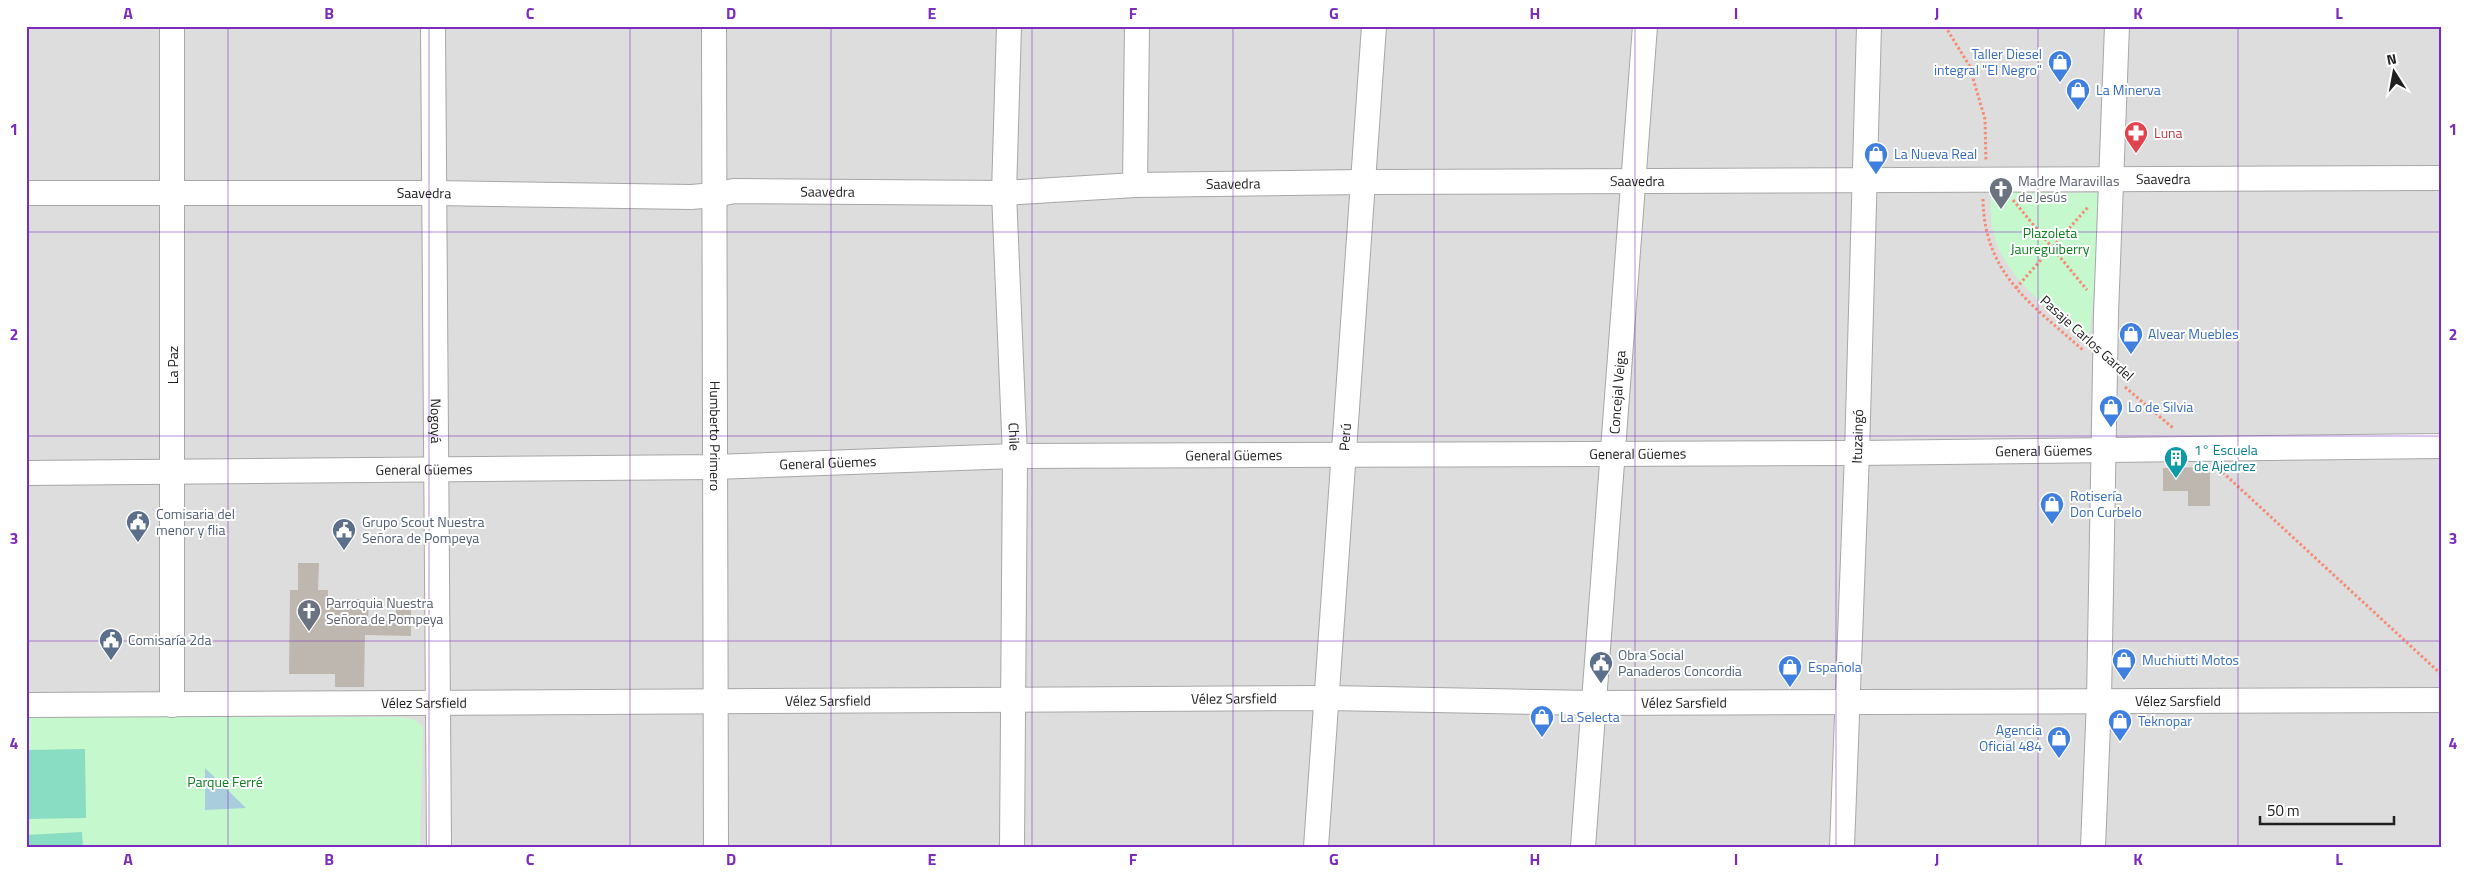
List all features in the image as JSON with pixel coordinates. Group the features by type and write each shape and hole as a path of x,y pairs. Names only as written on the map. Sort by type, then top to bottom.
{"street":[{"name":"La Paz","path":"172,26 172,705"},
{"name":"Nogoyá","path":"433,26 439,847"},
{"name":"Humberto Primero","path":"714,26 716,847"},
{"name":"Chile","path":"1008,26 1004,193 1014,456 1012,847"},
{"path":"1135,185 1137,26"},
{"name":"Perú","path":"1316,847 1374,26"},
{"name":"Concejal Veiga","path":"1583,847 1645,26"},
{"name":"Ituzaingó","path":"1842,847 1866,182 1869,26"},
{"path":"2093,847 2099,700 2106,314 2117,26"},
{"name":"Saavedra","path":"26,193 435,193 715,196 734,191 1004,193 1135,185 1362,182 1866,182 2441,178"},
{"name":"General Güemes","path":"26,473 714,467 1014,456 1857,452 2441,446"},
{"name":"Vélez Sarsfield","path":"26,705 1328,698 1594,703 2441,700"}],"path":[{"name":"Pasaje Carlos Gardel","path":"1945,26 1969,66 1985,119 1986,161 1990,180 1983,220 1988,242 2003,274 2106,371 2196,448 2441,674"},
{"path":"1990,180 2052,248 2106,314"},
{"path":"2016,288 2112,180"}],"shaded area":[{"path":"26,26 2441,26 2441,847 26,847"}],"green space":[{"name":"Plazoleta Jaureguiberry","path":"1991,192 2102,193 2089,344 2028,290 2003,257 1995,239 1991,219"},
{"name":"Parque Ferré","path":"26,717 401,717 416,720 423,727 420,847 26,847"},
{"path":"85,749 86,818 26,819 26,750"},
{"path":"82,832 83,847 26,847 26,835"}],"water":[{"path":"205,768 246,808 205,810"}],"building":[{"path":"2210,467 2210,506 2188,506 2188,491 2163,491 2163,468"},
{"path":"298,563 319,563 318,590 328,590 328,599 369,599 368,620 396,621 396,605 411,605 411,636 365,635 364,687 335,687 335,674 289,674 290,590 298,590"}],"place":[{"name":"Taller Diesel integral \"El Negro\"","path":"2060,83"},
{"name":"La Minerva","path":"2078,111"},
{"name":"Luna","path":"2136,154"},
{"name":"La Nueva Real","path":"1876,175"},
{"name":"Madre Maravillas de Jesús","path":"2001,210"},
{"name":"Alvear Muebles","path":"2131,355"},
{"name":"Lo de Silvia","path":"2111,428"},
{"name":"1° Escuela de Ajedrez","path":"2176,479"},
{"name":"Rotisería Don Curbelo","path":"2052,525"},
{"name":"Comisaria del menor y flia","path":"138,543"},
{"name":"Grupo Scout Nuestra Señora de Pompeya","path":"344,551"},
{"name":"Parroquia Nuestra Señora de Pompeya","path":"309,632"},
{"name":"Comisaría 2da","path":"111,661"},
{"name":"Muchiutti Motos","path":"2124,681"},
{"name":"Obra Social Panaderos Concordia","path":"1601,684"},
{"name":"Española","path":"1790,688"},
{"name":"La Selecta","path":"1542,738"},
{"name":"Teknopar","path":"2120,742"},
{"name":"Agencia Oficial 484","path":"2059,759"}]}
